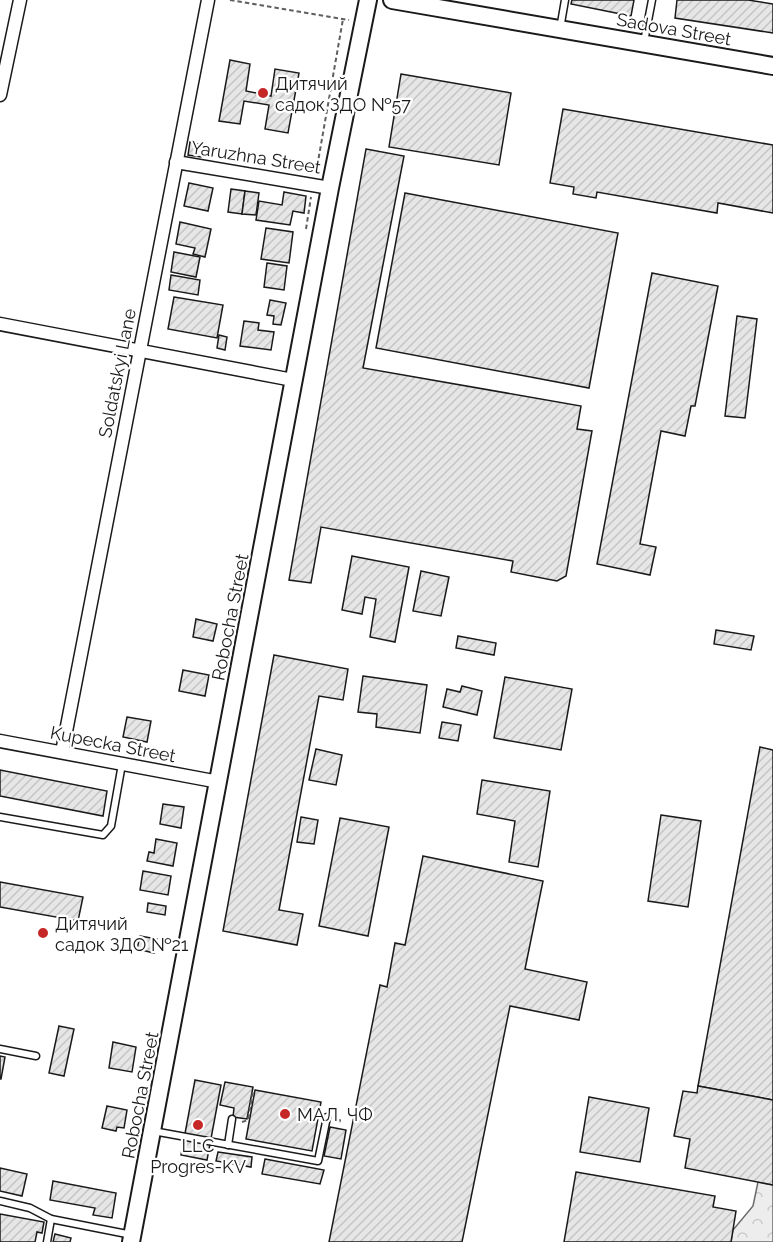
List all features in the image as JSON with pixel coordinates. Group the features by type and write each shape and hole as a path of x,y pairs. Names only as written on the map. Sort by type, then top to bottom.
{"street":[{"path":"0,95 20,0"},
{"name":"Soldatskyi Lane","path":"62,752 208,0"},
{"name":"Robocha Street","path":"132,1238 293,380 322,186 368,0"},
{"name":"Sadova Street","path":"392,0 773,66"},
{"name":"Yaruzhna Street","path":"176,162 322,186"},
{"path":"0,324 293,380"},
{"name":"Kupecka Street","path":"0,741 219,782"}],"lane":[{"path":"560,29 565,0"},
{"path":"644,42 652,0"},
{"path":"0,817 103,835 111,826 122,763"},
{"path":"0,1049 36,1056"},
{"path":"153,1131 318,1161 327,1117"},
{"path":"228,1145 231,1122"},
{"path":"0,1201 30,1208 51,1220 132,1238"},
{"path":"47,1242 51,1220"}],"path":[{"path":"230,0 363,23"},
{"path":"322,186 344,20"},
{"path":"231,1122 248,1120 253,1090"}],"green space":[{"path":"758,1182 773,1185 773,1242 731,1242 733,1230 753,1206"}],"building":[{"path":"572,0 634,0 631,16 571,4"},
{"path":"677,0 748,0 773,4 773,33 675,18"},
{"path":"230,60 250,64 246,91 271,96 275,69 299,73 288,133 265,129 269,105 244,101 240,124 219,121"},
{"path":"401,74 511,93 499,165 389,147"},
{"path":"563,109 773,145 773,213 718,203 717,213 597,192 596,198 573,194 574,187 550,183"},
{"path":"190,142 203,145 201,157 188,155"},
{"path":"366,149 404,156 363,368 581,406 577,429 592,431 566,576 557,581 511,572 513,561 321,527 311,583 289,580"},
{"path":"189,183 213,188 208,211 184,206"},
{"path":"231,189 245,191 242,214 228,212"},
{"path":"245,191 259,193 256,215 242,214"},
{"path":"284,192 306,196 304,213 293,211 290,225 256,220 259,201 282,205"},
{"path":"405,193 618,233 589,388 376,348"},
{"path":"180,222 211,229 205,257 193,254 195,248 176,244"},
{"path":"266,228 293,232 289,263 261,259"},
{"path":"174,252 200,257 196,277 171,272"},
{"path":"267,263 287,266 284,290 264,287"},
{"path":"652,273 718,286 695,406 691,406 685,436 661,431 640,544 656,547 650,575 597,564"},
{"path":"171,275 200,280 198,295 169,290"},
{"path":"174,297 223,305 217,338 168,329"},
{"path":"270,300 286,303 281,325 273,324 274,316 267,315"},
{"path":"737,316 757,319 745,418 725,416"},
{"path":"244,321 259,323 258,330 274,332 271,350 240,346"},
{"path":"219,335 227,337 225,350 217,348"},
{"path":"352,556 409,567 395,642 370,637 376,599 365,597 362,614 342,610"},
{"path":"421,571 449,577 441,616 413,611"},
{"path":"196,619 217,624 213,641 193,637"},
{"path":"716,630 754,636 751,650 714,644"},
{"path":"458,636 496,643 494,655 456,648"},
{"path":"274,655 348,669 343,700 319,696 279,910 303,914 297,945 223,931"},
{"path":"183,670 209,675 205,696 179,691"},
{"path":"363,676 427,685 420,733 376,727 377,714 358,712"},
{"path":"505,677 572,689 561,750 494,738"},
{"path":"462,686 482,691 477,715 443,707 447,689 460,692"},
{"path":"127,717 151,721 147,742 123,737"},
{"path":"442,722 461,725 458,741 439,738"},
{"path":"760,747 773,750 773,1100 698,1086"},
{"path":"316,749 342,755 336,785 309,780"},
{"path":"0,770 107,791 103,816 0,796"},
{"path":"482,780 550,791 538,867 509,862 515,821 477,814"},
{"path":"163,804 184,807 181,828 160,824"},
{"path":"661,815 701,821 688,907 648,901"},
{"path":"301,817 318,820 314,844 297,842"},
{"path":"340,818 389,827 368,936 319,926"},
{"path":"156,839 177,843 173,866 147,861 149,852 154,853"},
{"path":"423,856 543,881 525,969 587,982 579,1020 510,1006 462,1242 329,1242 380,985 387,987 395,943 405,945"},
{"path":"143,871 171,876 168,895 140,890"},
{"path":"0,882 83,897 78,921 0,907"},
{"path":"148,903 166,906 165,915 147,912"},
{"path":"140,936 157,939 154,953 137,949"},
{"path":"59,1026 74,1029 64,1076 49,1073"},
{"path":"113,1042 136,1047 132,1072 109,1068"},
{"path":"0,1056 5,1057 1,1079 0,1079"},
{"path":"195,1080 221,1085 207,1160 181,1155"},
{"name":"МАЛ, ЧФ","path":"225,1082 253,1087 247,1119 233,1117 234,1108 220,1105"},
{"path":"698,1086 773,1100 773,1185 685,1168 690,1139 674,1136 683,1091 697,1093"},
{"name":"МАЛ, ЧФ","path":"255,1090 321,1102 312,1151 246,1139"},
{"path":"589,1097 649,1108 640,1162 580,1152"},
{"path":"107,1106 127,1110 124,1128 117,1127 116,1131 102,1128"},
{"path":"330,1127 346,1130 341,1159 324,1156"},
{"path":"218,1152 252,1157 251,1167 216,1161"},
{"path":"265,1159 324,1170 320,1184 262,1174"},
{"path":"0,1168 27,1174 22,1196 0,1191"},
{"path":"576,1172 715,1196 713,1207 736,1211 731,1242 564,1242"},
{"path":"53,1181 116,1193 112,1218 93,1215 95,1208 50,1200"},
{"path":"0,1214 44,1222 42,1233 37,1232 35,1242 0,1242"},
{"path":"55,1234 71,1238 70,1242 53,1242"}],"place":[{"name":"Дитячий садок ЗДО №57","path":"263,93"},
{"name":"Дитячий садок ЗДО №21","path":"43,933"},
{"name":"МАЛ, ЧФ","path":"285,1114"},
{"name":"LLC Progres-KV","path":"198,1125"}]}
